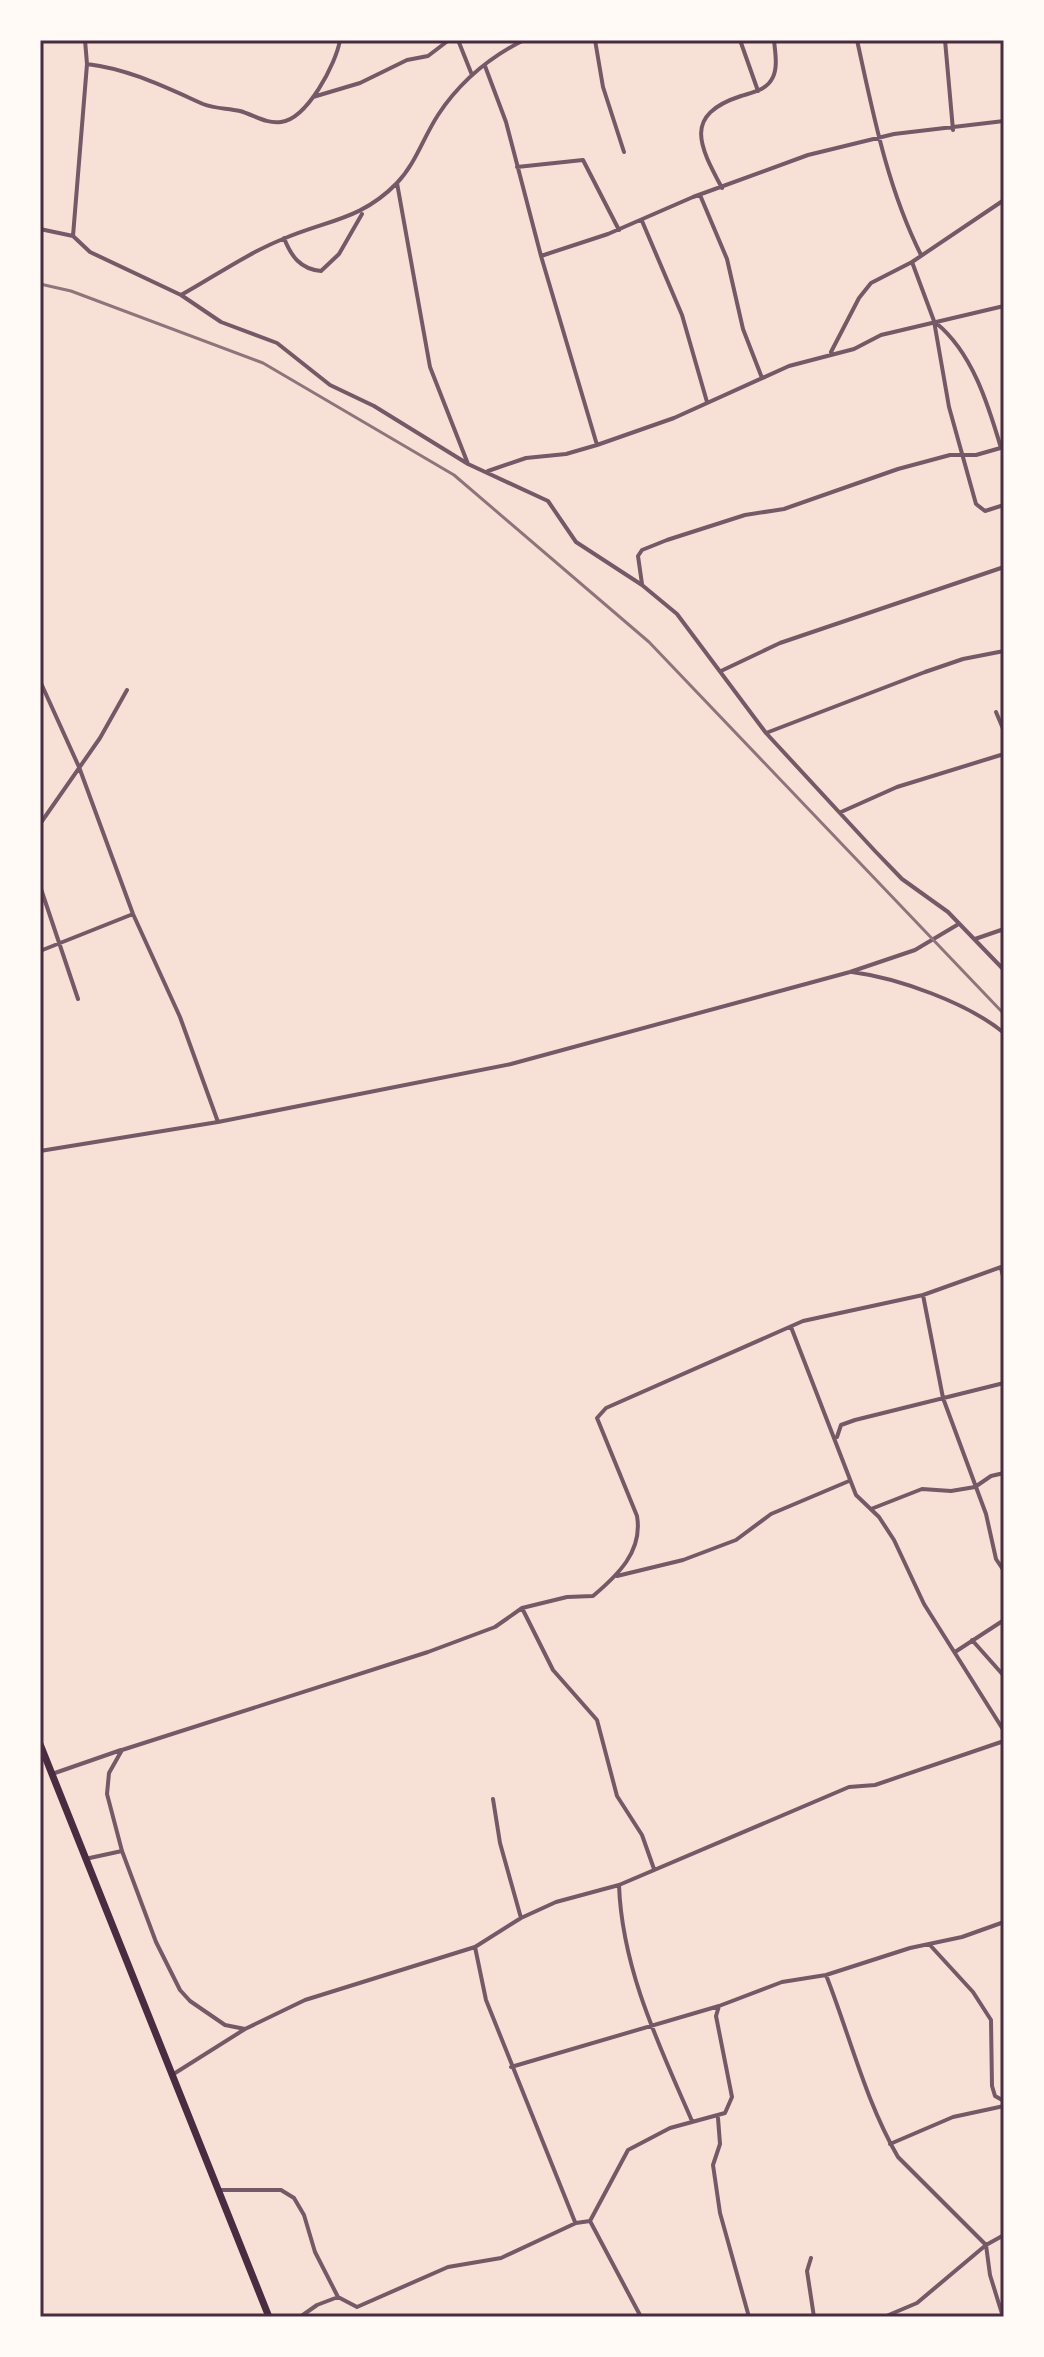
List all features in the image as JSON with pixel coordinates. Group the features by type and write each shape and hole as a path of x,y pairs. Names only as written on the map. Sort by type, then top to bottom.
{"highway":[{"path":"40,1744 269,2317"}],"street":[{"path":"73,236 87,64 85,40"},
{"path":"87,64 129,72 203,104 241,111 267,122 291,119 313,97 331,67 340,40"},
{"path":"313,97 360,83 407,60 428,56 449,40"},
{"path":"458,40 472,75"},
{"path":"181,295 284,238 363,211 397,183 421,150 438,116 472,75 524,40"},
{"path":"595,40 603,87 624,152"},
{"path":"740,40 758,91"},
{"path":"722,188 704,154 700,133 702,119 716,106 758,91 775,74 774,40"},
{"path":"857,40 878,139 921,255"},
{"path":"945,40 953,130"},
{"path":"485,66 506,122 516,168 597,445"},
{"path":"541,256 619,230 700,195 808,155 878,139 1004,121"},
{"path":"516,168 583,160 619,230"},
{"path":"397,183 430,367 468,464"},
{"path":"700,195 727,259 743,329 762,378"},
{"path":"830,353 859,298 871,283 912,262 1004,200"},
{"path":"284,238 300,264 309,270 321,271 333,262 353,234 363,211"},
{"path":"642,221 682,315 707,402"},
{"path":"40,229 73,236 90,252 181,295 221,322 277,343 330,385 374,406 468,464 548,501 576,542 642,585 677,614 766,733 902,879 934,900 1004,970"},
{"path":"912,262 934,321 949,407 980,509 1004,505"},
{"path":"488,471 526,458 566,454 597,445 762,378 830,353 854,349 881,335 1004,306"},
{"path":"642,585 638,556 642,550 667,540 745,515 784,509 898,469 950,455 1002,448 967,358 951,336 934,321"},
{"path":"721,671 780,643 1004,567"},
{"path":"766,733 925,672 963,659 1004,651"},
{"path":"40,681 79,767 133,914 180,1017 218,1122"},
{"path":"40,824 100,738 127,690"},
{"path":"996,712 1004,731"},
{"path":"841,812 897,787 1004,754"},
{"path":"40,886 78,999"},
{"path":"40,951 133,914"},
{"path":"40,1151 218,1122 511,1064 850,972 915,950 957,925"},
{"path":"975,939 1004,929"},
{"path":"850,972 894,978 989,1022 1004,1033"},
{"path":"52,1774 440,1648 495,1627 522,1608 567,1597 593,1596 615,1577 630,1557 640,1532 637,1516 597,1418 599,1412 826,1314 923,1295 1002,1267 1004,1280"},
{"path":"923,1295 943,1398 957,1427 986,1514 996,1559 1004,1571"},
{"path":"791,1327 837,1437 856,1495 871,1509 894,1540 924,1604 1004,1731"},
{"path":"837,1437 841,1425 855,1420 1004,1383"},
{"path":"871,1509 922,1489 951,1491 975,1487 991,1476 1004,1473"},
{"path":"615,1577 683,1560 736,1540 771,1514 849,1481"},
{"path":"522,1608 553,1670 597,1720 617,1796 642,1835 654,1869"},
{"path":"955,1652 1004,1620"},
{"path":"972,1640 1004,1676"},
{"path":"172,2075 245,2029 305,2000 475,1947 521,1918 556,1902 619,1885 849,1787 875,1785 1004,1741"},
{"path":"122,1750 107,1781 122,1851 156,1942 180,1990 200,2010 225,2025 245,2029"},
{"path":"493,1799 500,1843 521,1918"},
{"path":"85,1859 122,1851"},
{"path":"619,1885 627,1944 650,2025 692,2121"},
{"path":"511,2067 719,2006 782,1982 826,1975 1004,1922"},
{"path":"928,1943 973,1992 991,2020 992,2086 995,2096 1004,2104"},
{"path":"475,1947 486,2000 576,2223"},
{"path":"826,1975 856,2067 890,2144 898,2157 986,2245 990,2275 1003,2317"},
{"path":"590,2221 628,2150 692,2121 718,2118 725,2113 732,2097 716,2016 719,2006"},
{"path":"890,2144 953,2117 1004,2104"},
{"path":"718,2118 720,2144 713,2165 720,2213 749,2317"},
{"path":"218,2190 281,2190 294,2198 308,2224 315,2252 338,2297 357,2307 448,2267 501,2258 576,2223 590,2221"},
{"path":"590,2221 641,2317"},
{"path":"884,2317 917,2303 986,2245 1004,2235"},
{"path":"811,2258 807,2271 814,2317"},
{"path":"300,2317 317,2305 338,2297"}],"railway":[{"path":"40,284 71,291 263,363 454,475 649,642 1004,1014"}]}
